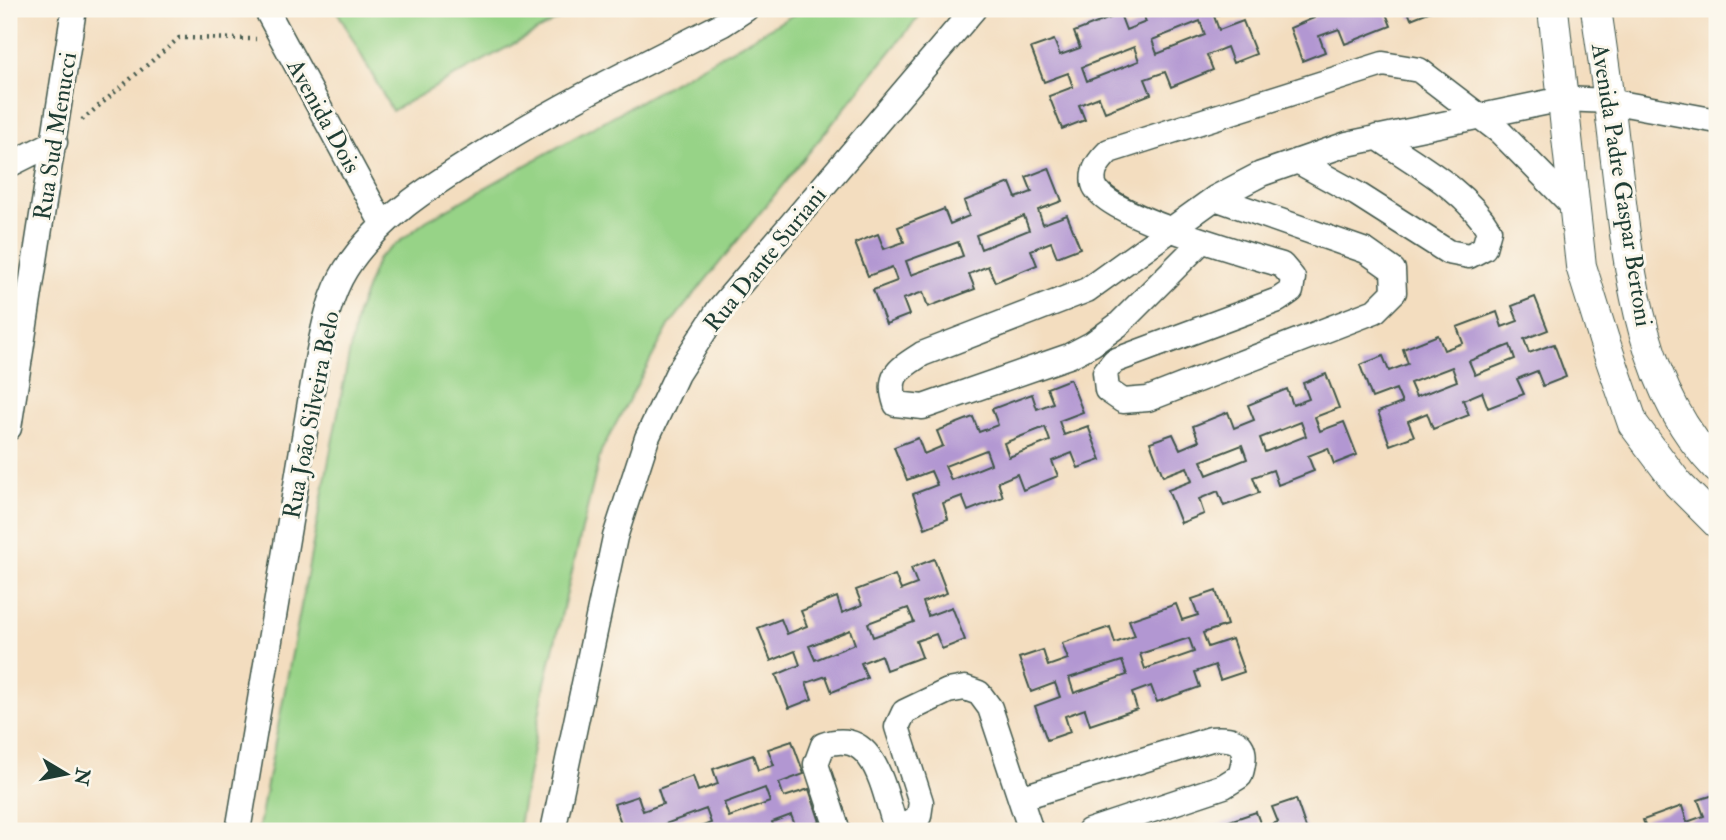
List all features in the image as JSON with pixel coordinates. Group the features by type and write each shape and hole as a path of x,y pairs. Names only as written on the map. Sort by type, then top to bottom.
{"street":[{"name":"Rua Sud Menucci","path":"9,428 74,9"},
{"name":"Avenida Dois","path":"266,9 382,223"},
{"name":"Rua João Silveira Belo","path":"238,831 326,316 345,270 382,223 444,177 535,120 723,24 746,9"},
{"name":"Rua Dante Suriani","path":"553,831 615,537 647,438 677,374 719,309 975,9"},
{"name":"Avenida Padre Gaspar Bertoni","path":"1553,9 1581,266 1633,424 1678,484 1717,523"},
{"name":"Avenida Padre Gaspar Bertoni","path":"1596,9 1626,246 1647,346 1679,418 1717,468"},
{"path":"1215,198 1366,251 1393,270 1394,292 1375,312 1148,399 1123,401 1107,390 1105,372 1114,360 1278,300 1291,291 1293,278 1282,265 1170,231 1103,197 1094,184 1096,164 1109,151 1384,64 1419,69 1480,117 1573,206"},
{"path":"1202,241 1118,325 1092,344 1069,356 923,407 896,404 891,389 897,370 922,354 1087,290 1215,198 1261,174 1297,161 1377,137 1563,99 1609,101 1717,121"},
{"path":"1297,161 1357,194 1448,252 1469,256 1484,248 1489,230 1466,200 1377,137"},
{"path":"9,165 55,142"},
{"path":"838,831 816,764 822,745 841,738 859,744 870,754 897,831 919,816 921,802 897,727 904,712 948,691 965,688 979,693 990,709 1031,831"},
{"path":"1020,798 1211,738 1228,737 1241,744 1246,758 1240,776 1224,786 1089,831"}],"path":[{"path":"55,142 179,38 282,39"}],"green space":[{"path":"336,9 577,9 392,111"},
{"path":"804,9 925,9 670,324 601,451 545,683 518,831 258,831 357,313 378,258 426,221"}],"building":[{"path":"1141,9 1233,9 1214,16 1219,30 1243,21 1256,54 1233,63 1227,47 1207,55 1213,70 1171,87 1165,72 1145,79 1151,94 1105,112 1099,97 1079,105 1085,120 1062,129 1049,96 1073,87 1068,73 1044,82 1031,48 1054,40 1060,55 1080,48 1074,32 1120,14 1126,30 1146,22","holes":["1200,21 1205,35 1157,54 1152,40","1134,47 1139,61 1087,81 1082,67"]},
{"path":"1310,9 1326,9 1328,13 1339,9 1391,9 1385,11 1391,26 1345,44 1339,29 1319,36 1325,52 1302,61 1290,28 1314,18"},
{"path":"1407,9 1436,9 1411,19"},
{"path":"1049,168 1062,201 1038,210 1043,224 1067,215 1080,248 1057,257 1051,242 1031,250 1037,265 995,282 988,266 969,274 975,289 928,307 923,292 903,299 909,315 886,324 873,290 897,281 892,267 868,276 855,243 878,234 884,249 904,242 898,227 944,209 950,224 969,216 964,201 1010,183 1016,198 1032,192 1026,177","holes":["1024,216 1029,230 981,249 976,235","958,242 963,256 911,275 906,261"]},
{"path":"1535,297 1548,330 1524,339 1529,353 1554,344 1566,377 1543,386 1537,371 1517,379 1524,394 1488,408 1482,392 1463,400 1469,415 1433,429 1427,413 1408,421 1414,436 1390,445 1378,412 1402,403 1396,389 1372,398 1360,365 1383,356 1389,371 1408,364 1403,349 1438,335 1444,350 1463,343 1457,327 1497,312 1502,327 1518,321 1512,306","holes":["1510,345 1515,359 1475,375 1469,361","1452,367 1457,381 1416,397 1410,383"]},
{"path":"1326,374 1339,408 1315,417 1320,431 1344,422 1357,455 1334,464 1328,448 1308,456 1314,471 1278,485 1273,470 1253,477 1259,493 1224,506 1218,491 1199,499 1204,514 1181,523 1168,490 1192,481 1187,467 1163,476 1150,442 1173,434 1180,449 1199,441 1193,426 1228,412 1234,428 1254,420 1248,405 1287,389 1293,405 1309,399 1303,383","holes":["1301,422 1306,436 1265,452 1260,438","1242,445 1247,459 1207,475 1201,461"]},
{"path":"1070,379 1083,412 1059,421 1064,435 1088,426 1101,460 1078,468 1072,453 1052,461 1058,476 1023,490 1017,474 998,482 1003,497 968,511 962,496 943,503 948,519 925,528 913,494 937,485 931,471 907,480 894,447 918,438 924,454 943,446 937,431 973,417 979,432 998,425 992,409 1032,394 1037,409 1053,403 1047,388","holes":["1045,427 1050,441 1009,457 1004,443","986,450 991,464 951,480 945,466"]},
{"path":"934,559 947,593 923,602 928,616 952,607 965,640 942,649 936,634 916,641 922,657 886,670 881,655 861,663 867,678 832,692 826,676 806,683 812,699 789,708 776,675 800,665 795,651 771,661 758,628 781,619 787,634 807,626 801,611 837,597 842,613 862,605 856,590 895,575 901,590 917,584 911,568","holes":["908,608 914,622 873,637 868,623","850,630 855,644 815,660 809,646"]},
{"path":"1216,591 1227,625 1203,633 1208,647 1232,639 1244,672 1220,680 1215,665 1195,672 1200,687 1157,702 1151,686 1132,693 1137,709 1090,725 1085,709 1065,716 1070,732 1047,740 1035,706 1060,697 1055,683 1031,692 1019,658 1043,650 1048,666 1068,659 1062,643 1110,627 1115,643 1135,636 1129,620 1176,604 1182,620 1198,615 1192,599","holes":["1189,638 1194,652 1145,669 1140,654","1122,661 1127,675 1074,693 1069,678"]},
{"path":"792,741 804,774 779,783 784,797 809,789 820,822 797,830 791,815 772,822 775,831 690,831 711,823 706,809 665,824 667,831 624,831 614,804 638,796 643,811 663,804 658,789 693,776 698,791 718,784 713,769 753,755 758,770 774,765 768,749","holes":["765,788 770,802 729,817 724,803"]},
{"path":"1717,794 1717,831 1647,831 1643,820 1682,806 1687,822 1704,816 1698,800"},
{"path":"1296,799 1307,831 1210,831 1209,828 1256,812 1262,828 1278,822 1272,807"}]}
